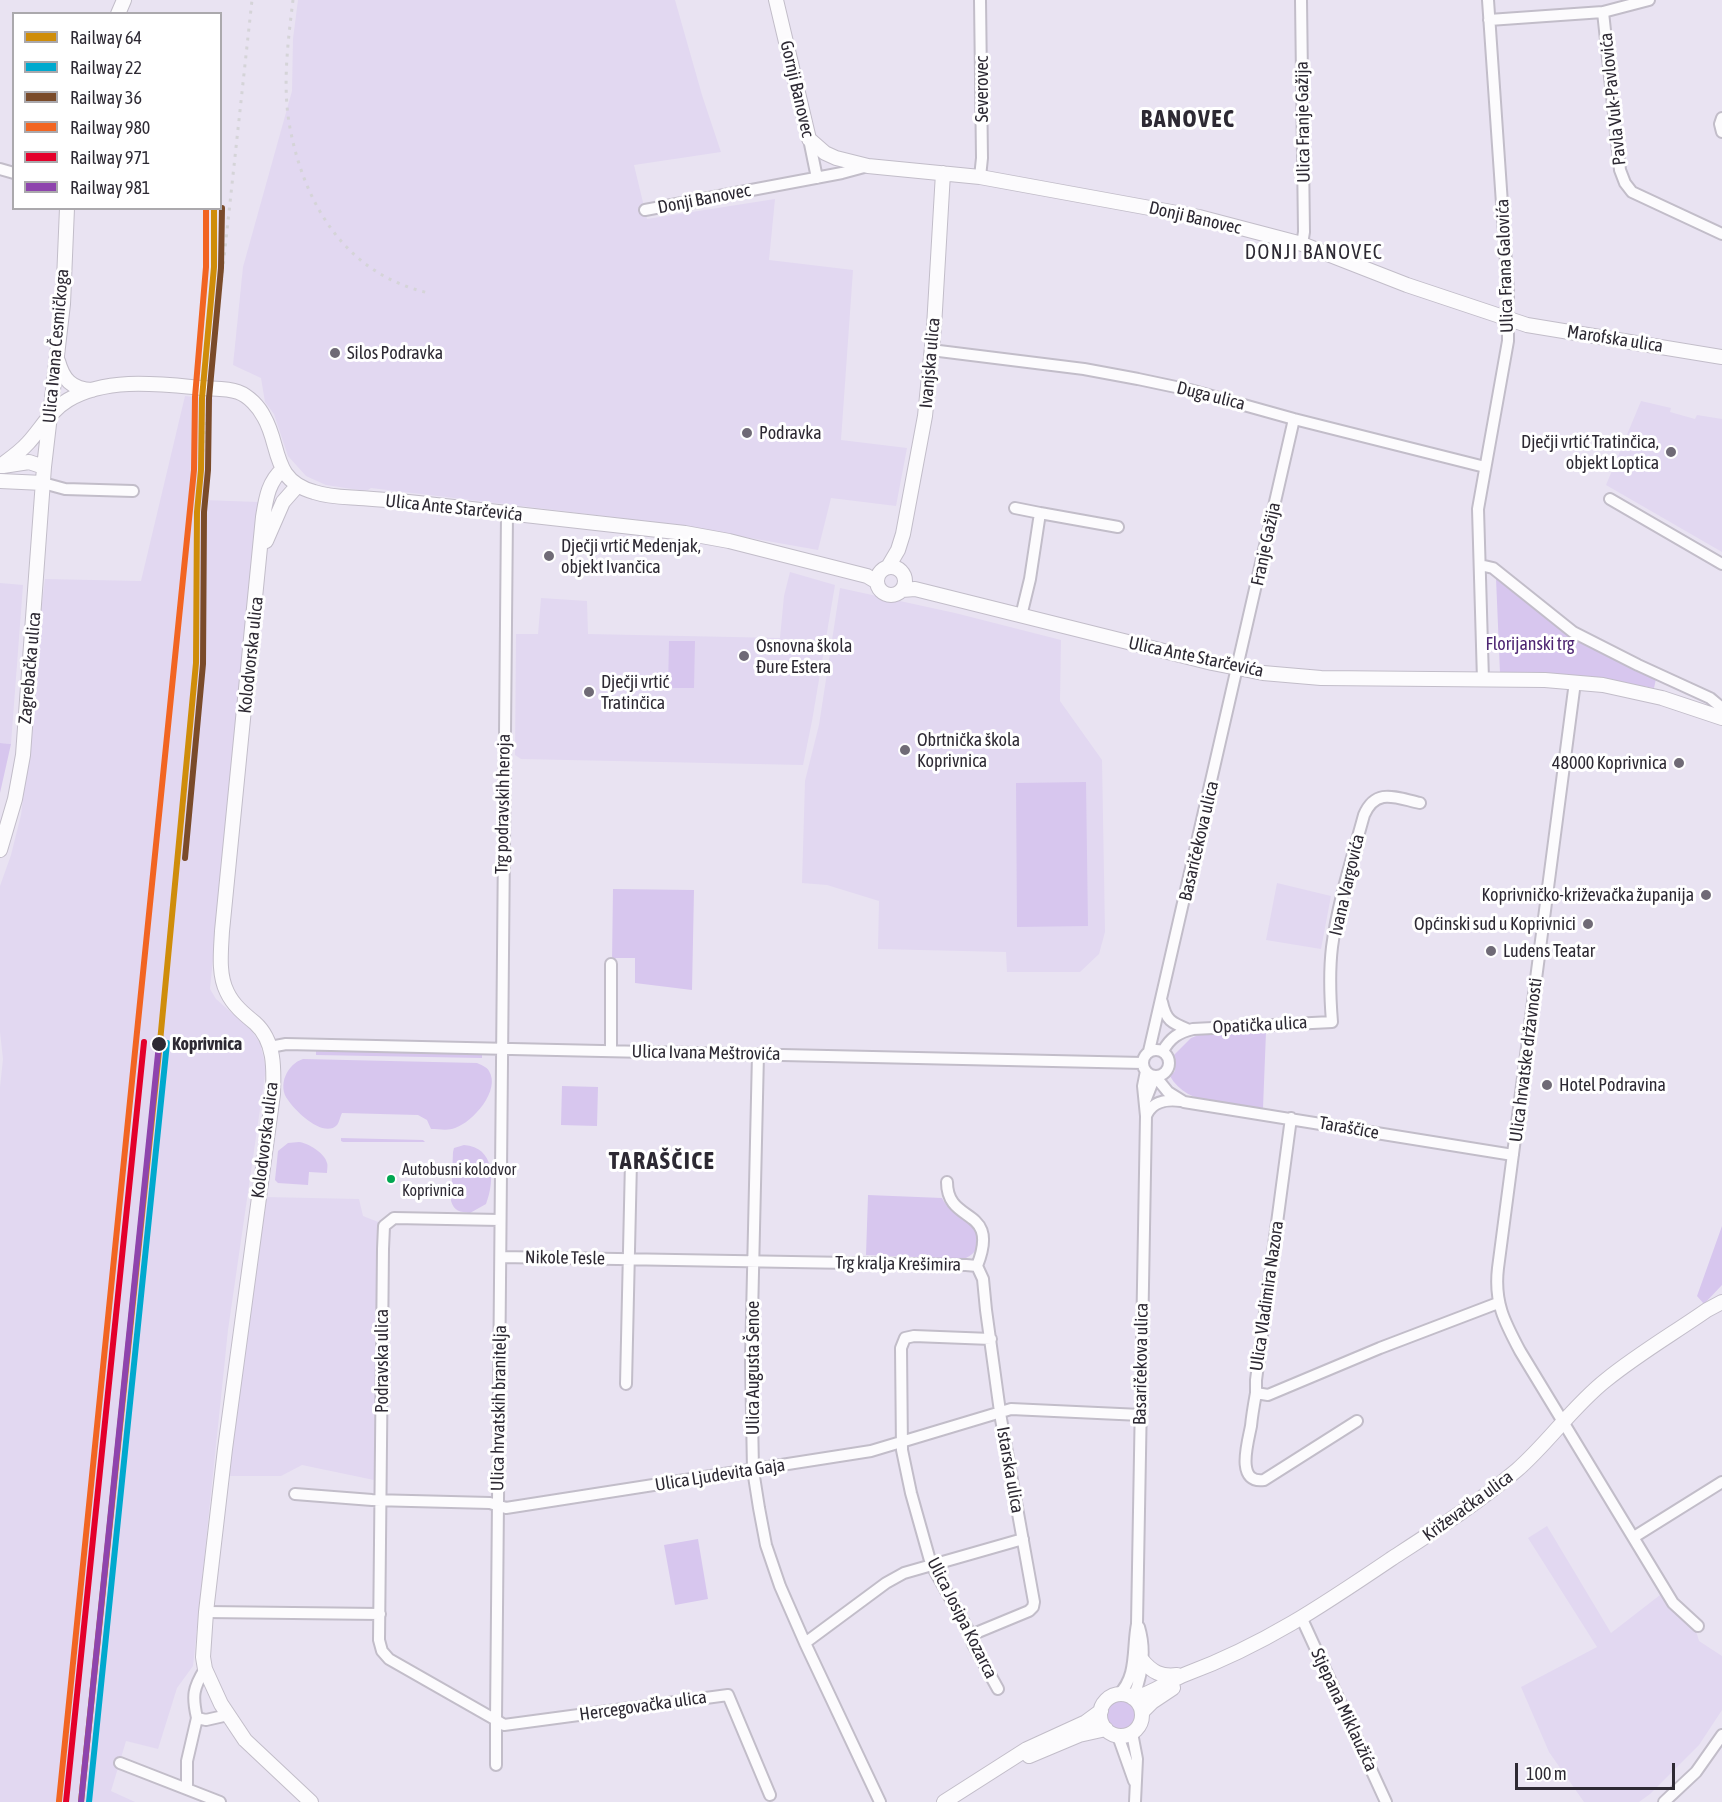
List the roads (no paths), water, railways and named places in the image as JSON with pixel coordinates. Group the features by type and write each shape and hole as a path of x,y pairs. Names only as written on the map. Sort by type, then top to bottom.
{"main road":[{"name":"Gornji Banovec","path":"776,0 809,139"},
{"name":"Donji Banovec","path":"809,139 825,153 868,166 980,177 1199,217 1302,244 1407,285 1509,320"},
{"name":"Ivanjska ulica","path":"882,573 898,550 903,534 925,416 943,173"},
{"name":"Ulica Ivana Česmičkoga","path":"43,483 63,304 66,210"},
{"name":"Marofska ulica","path":"1509,320 1722,357"},
{"path":"57,358 63,375 69,383 78,388 94,390"},
{"name":"Ulica Ante Starčevića","path":"0,466 21,450 50,416 70,399 94,390 116,385 149,384 238,392 253,402 263,414 283,469 298,485 312,492 331,496 685,533 882,573"},
{"path":"0,466 29,462 44,467"},
{"name":"Kolodvorska ulica","path":"205,1669 203,1657 206,1612 225,1449 273,1094 274,1069 270,1047 261,1030 230,998 224,982 221,960 222,931 267,494 274,478 283,469"},
{"path":"0,481 43,483"},
{"name":"Zagrebačka ulica","path":"0,850 3,830 15,799 23,755 43,483"},
{"name":"Kolodvorska ulica","path":"261,555 279,509 298,485"},
{"path":"903,572 908,586 894,595 885,594 878,587 882,573 903,572"},
{"name":"Ulica Ante Starčevića","path":"908,586 1021,616 1263,673 1321,678 1484,680"},
{"path":"1484,680 1575,682 1611,686 1656,696 1722,718"},
{"name":"Križevačka ulica","path":"1707,1310 1722,1294"},
{"name":"Križevačka ulica","path":"1132,1698 1260,1642 1302,1619 1491,1491 1520,1468 1607,1379 1722,1302"},
{"path":"1142,1660 1160,1675 1185,1674"},
{"name":"Križevačka ulica","path":"1142,1712 1152,1702 1204,1668"},
{"path":"205,1669 221,1704 245,1740 311,1802"},
{"path":"944,1802 1027,1749 1086,1722 1101,1711 1107,1700 1118,1695 1132,1698 1142,1712 1140,1724 1132,1733 1089,1732 1028,1757 1010,1761"},
{"path":"1101,1711 1101,1722 1112,1732"}],"street":[{"name":"Severovec","path":"980,0 982,158 980,177"},
{"name":"Ulica Franje Gažija","path":"1301,0 1304,232 1302,244"},
{"name":"Ulica Frana Galovića","path":"1480,565 1478,509 1508,340 1509,320 1488,0"},
{"path":"1489,20 1603,12 1649,0"},
{"name":"Pavla Vuk-Pavlovića","path":"1603,12 1620,170 1625,183 1632,192 1722,234"},
{"path":"1722,118 1720,124 1722,132"},
{"name":"Gornji Banovec","path":"809,139 817,178"},
{"name":"Donji Banovec","path":"645,210 817,178 868,166"},
{"name":"Duga ulica","path":"931,350 1084,369 1138,379 1190,390 1485,467"},
{"name":"Franje Gažija","path":"1238,668 1294,419"},
{"path":"43,483 65,489 133,490"},
{"path":"1610,499 1722,564"},
{"path":"1016,508 1118,527"},
{"name":"Trg podravskih heroja","path":"501,1095 507,513"},
{"path":"1021,616 1032,572 1040,513"},
{"path":"1484,680 1480,565 1493,568 1573,632 1710,698 1722,708"},
{"name":"Basaričekova ulica","path":"1160,1053 1159,1013 1238,668"},
{"path":"1656,696 1661,680 1658,674"},
{"name":"Ulica hrvatske državnosti","path":"1564,1421 1504,1321 1498,1303 1498,1268 1575,682"},
{"name":"Ivana Vargovića","path":"1332,1022 1330,979 1333,940 1343,891 1364,815 1373,800 1381,796 1420,803"},
{"path":"611,964 611,1051"},
{"path":"1162,1001 1166,1017 1171,1022 1189,1030"},
{"name":"Opatička ulica","path":"1160,1053 1174,1047 1189,1030 1208,1027 1332,1022"},
{"name":"Ulica Ivana Meštrovića","path":"270,1047 286,1044 758,1054 1153,1071"},
{"path":"1160,1053 1169,1065 1153,1071 1145,1056 1160,1053"},
{"name":"Ulica Augusta Šenoe","path":"758,1054 751,1360 753,1470 766,1545 780,1586 880,1802"},
{"name":"Basaričekova ulica","path":"1118,1695 1124,1689 1131,1674 1137,1624 1145,1111 1143,1086 1153,1071"},
{"name":"Taraščice","path":"1153,1071 1168,1092 1184,1102 1513,1155"},
{"name":"Ulica hrvatskih branitelja","path":"496,1720 501,1095"},
{"path":"1145,1111 1169,1099 1184,1102"},
{"name":"Ulica Vladimira Nazora","path":"1291,1119 1257,1369 1256,1394 1268,1395 1380,1348 1498,1303"},
{"name":"Nikole Tesle","path":"626,1384 631,1161"},
{"name":"Trg kralja Krešimira","path":"754,1262 977,1266 983,1251 982,1228 951,1202 947,1194 947,1182"},
{"name":"Podravska ulica","path":"496,1720 388,1659 382,1651 379,1640 384,1226 388,1221 400,1218 500,1220"},
{"name":"Nikole Tesle","path":"501,1257 754,1262"},
{"name":"Istarska ulica","path":"971,1635 1023,1615 1033,1607 1034,1602 1000,1412 983,1279 977,1266"},
{"name":"Ulica Josipa Kozarca","path":"991,1339 914,1336 905,1338 901,1348 902,1442 911,1493 931,1564 998,1689"},
{"path":"1256,1394 1245,1456 1248,1474 1252,1479 1264,1480 1357,1421"},
{"name":"Ulica Ljudevita Gaja","path":"295,1494 382,1501 490,1503 506,1508 871,1451 1011,1409 1141,1415"},
{"path":"1564,1421 1673,1603 1698,1626"},
{"path":"1634,1537 1722,1482"},
{"path":"805,1643 886,1583 904,1573 1023,1539"},
{"path":"206,1612 380,1614"},
{"name":"Stjepana Miklaužića","path":"1302,1619 1386,1802"},
{"name":"Basaričekova ulica","path":"1132,1698 1140,1681 1142,1660 1142,1643 1137,1624"},
{"path":"187,1788 187,1761 197,1718 193,1704 194,1691 205,1669"},
{"name":"Hercegovačka ulica","path":"496,1720 504,1725 728,1695 770,1795"},
{"path":"197,1718 218,1718 228,1715"},
{"path":"496,1720 496,1765"},
{"path":"1112,1732 1135,1784"},
{"path":"1132,1733 1137,1759 1135,1802"},
{"path":"1664,1802 1696,1772 1722,1735"},
{"path":"120,1763 220,1802"}],"railway":[{"path":"201,470 252,0"},
{"path":"293,0 286,96 290,128 307,185 319,210 353,254 375,271 400,284 429,293"}],"rail line":[{"name":"980","path":"59,1801 194,470 195,397 206,267 206,210"},
{"name":"64","path":"81,1802 160,1042 196,663 197,512 201,470 202,398 214,267 214,210"},
{"name":"36","path":"185,858 203,664 204,512 208,470 209,398 221,268 222,210"},
{"name":"971","path":"66,1802 144,1042"},
{"name":"22","path":"89,1802 167,1043"},
{"name":"981","path":"81,1802 159,1044"}],"place":[{"name":"Silos Podravka","path":"335,353"},
{"name":"Podravka","path":"747,433"},
{"name":"Dječji vrtić Tratinčica, objekt Loptica","path":"1671,452"},
{"name":"Dječji vrtić Medenjak, objekt Ivančica","path":"549,556"},
{"name":"Osnovna škola Đure Estera","path":"744,656"},
{"name":"Dječji vrtić Tratinčica","path":"589,692"},
{"name":"Obrtnička škola Koprivnica","path":"905,750"},
{"name":"48000 Koprivnica","path":"1679,763"},
{"name":"Koprivničko-križevačka županija","path":"1706,895"},
{"name":"Općinski sud u Koprivnici","path":"1588,924"},
{"name":"Ludens Teatar","path":"1491,951"},
{"name":"Koprivnica","path":"159,1044"},
{"name":"Hotel Podravina","path":"1547,1085"},
{"name":"Autobusni kolodvor Koprivnica","path":"391,1179"}],"district":[{"name":"BANOVEC","path":"1188,119"},
{"name":"DONJI BANOVEC","path":"1314,253"},
{"name":"TARAŠČICE","path":"662,1161"}],"park label":[{"name":"Florijanski trg","path":"1530,644"}]}
